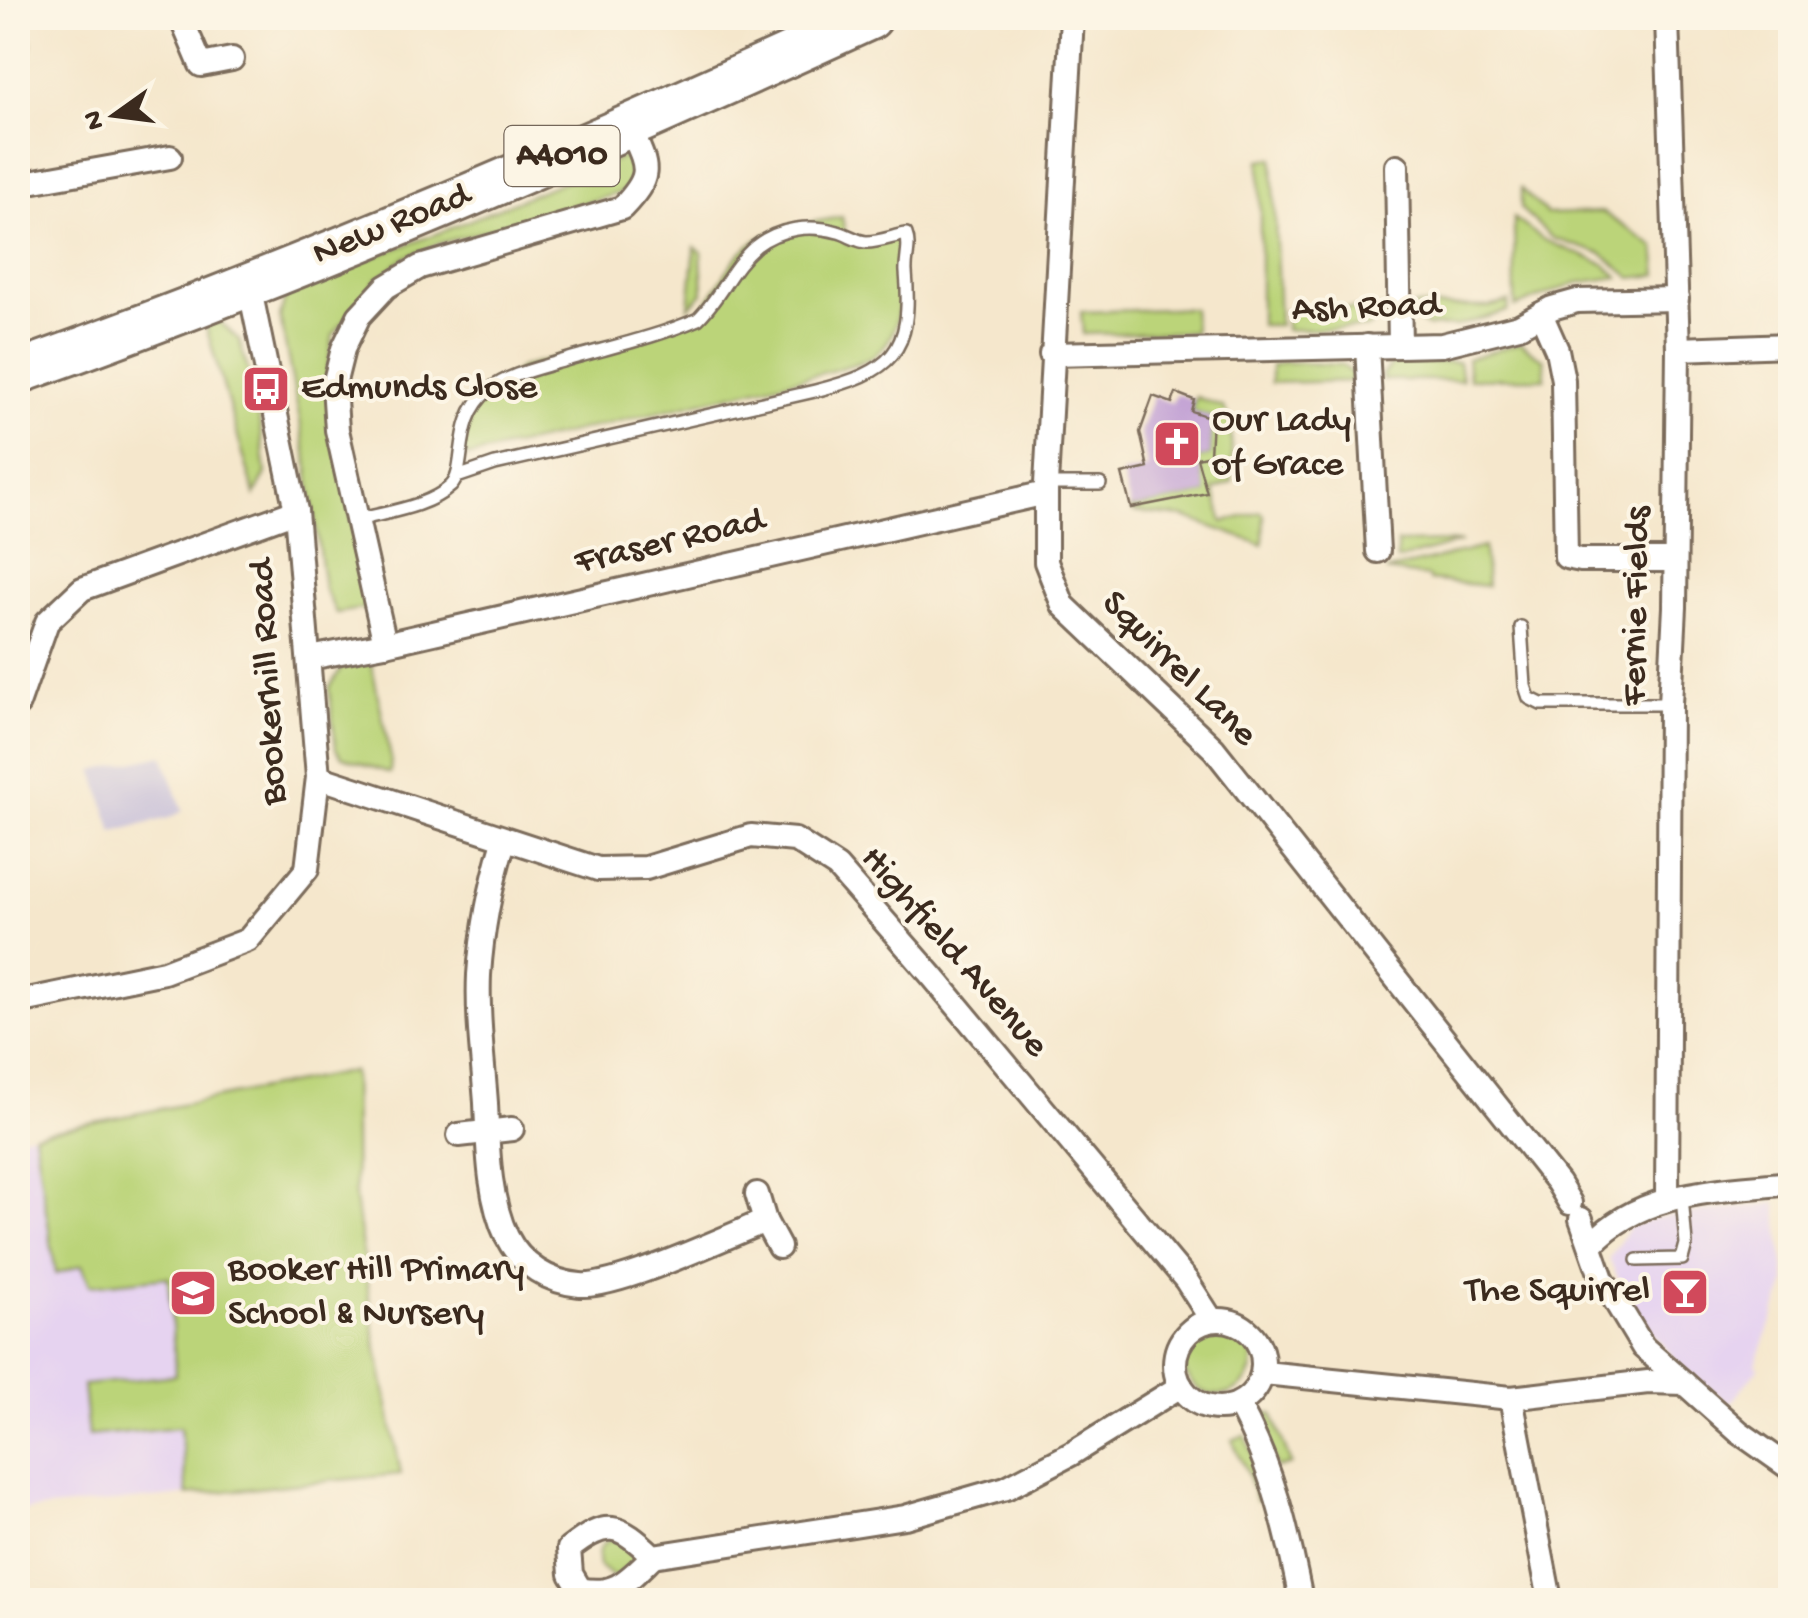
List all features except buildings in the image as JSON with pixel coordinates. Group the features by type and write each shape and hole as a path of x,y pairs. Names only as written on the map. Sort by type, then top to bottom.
{"highway":[{"name":"New Road","path":"18,372 249,285 630,128 870,18"}],"street":[{"path":"181,18 201,65 232,59"},
{"name":"Squirrel Lane","path":"1072,18 1046,488 1046,562 1063,606 1214,749 1558,1183 1592,1244 1602,1279 1643,1347 1740,1432 1790,1468"},
{"name":"Fernie Fields","path":"1667,18 1678,349 1670,704 1675,1196"},
{"path":"385,644 337,430 334,386 343,349 360,316 386,287 420,267 622,208 640,188 646,166 630,128"},
{"path":"18,184 170,157"},
{"path":"1397,166 1400,346"},
{"name":"Bookerhill Road","path":"18,1002 164,972 248,940 307,869 318,777 296,510 249,285"},
{"name":"Ash Road","path":"1051,354 1442,345 1519,326 1577,302 1677,299"},
{"path":"1541,314 1557,350 1563,380 1566,556 1581,560 1675,560"},
{"path":"1678,349 1790,345"},
{"path":"1367,346 1378,550"},
{"name":"Fraser Road","path":"309,658 385,644 1046,488"},
{"path":"18,704 47,622 82,589 296,510"},
{"name":"Highfield Avenue","path":"318,777 598,869 646,868 750,836 795,840 837,867 933,976 1186,1280 1211,1319"},
{"path":"504,840 491,884 479,977 487,1133 496,1203 508,1238 528,1265 551,1279 582,1286 614,1280 765,1221"},
{"path":"459,1135 512,1129"},
{"path":"1592,1244 1604,1230 1675,1196 1790,1183"},
{"path":"757,1194 765,1221 780,1247"},
{"path":"1211,1319 1233,1320 1252,1332 1262,1351 1264,1372 1259,1386 1238,1404 1222,1408 1192,1399 1175,1370 1176,1353 1183,1337 1211,1319"},
{"path":"1264,1372 1511,1398 1648,1382 1684,1383"},
{"path":"653,1556 905,1517 1006,1488 1071,1454 1181,1386"},
{"path":"1511,1398 1550,1600"},
{"path":"1238,1404 1255,1434 1286,1527 1302,1600"}],"lane":[{"path":"358,520 435,496 457,477 495,464 815,392 862,376 890,360 900,346 909,310 906,234 867,242 835,231 792,228 771,236 742,259 698,319 539,368 490,389 476,403 467,421 457,477"},
{"path":"1046,488 1100,484"},
{"path":"1522,627 1529,698 1542,704 1670,704"},
{"path":"1637,1260 1682,1259 1686,1244 1675,1196"}],"shaded area":[{"path":"163,755 183,811 113,832 94,771"},
{"name":"Booker Hill Primary School & Nursery","path":"353,1071 355,1199 375,1339 401,1474 18,1511 18,1137"},
{"path":"1776,1203 1786,1283 1756,1364 1759,1367 1730,1404 1685,1370 1652,1332 1631,1304 1609,1259 1630,1226 1662,1217"}],"green space":[{"path":"25,18 31,47 28,60 18,72 18,23"},
{"path":"630,154 637,179 620,193 437,244 406,257 377,279 333,335 327,373 367,608 336,613 324,588 306,452 280,317 288,287 434,235"},
{"path":"1273,158 1279,325 1260,325 1260,160"},
{"path":"1521,189 1547,214 1602,212 1655,247 1658,275 1632,278 1602,254 1552,238 1521,209"},
{"path":"842,217 847,244 897,236 900,286 896,321 882,349 868,359 467,457 462,447 471,406 520,368 691,318 734,261 756,241 797,225"},
{"path":"1514,218 1544,240 1604,264 1619,277 1576,283 1515,307"},
{"path":"695,247 701,252 703,293 689,307"},
{"path":"1509,302 1508,311 1457,326 1427,327 1416,320 1413,306 1488,307"},
{"path":"1193,308 1194,332 1083,334 1081,312"},
{"path":"1382,308 1381,316 1367,328 1286,330 1286,311"},
{"path":"215,317 239,340 256,397 266,473 255,495 204,320"},
{"path":"1520,343 1544,360 1545,378 1469,379 1467,359"},
{"path":"1284,362 1342,365 1352,374 1353,381 1271,383 1271,366"},
{"path":"1395,362 1459,362 1462,380 1383,380 1382,375"},
{"path":"1196,397 1223,407 1231,421 1232,482 1214,490 1223,522 1261,512 1263,545 1184,517 1133,512 1131,508 1206,493 1199,466 1193,459 1210,455 1212,418 1191,411"},
{"path":"1461,542 1397,560 1397,543"},
{"path":"1484,547 1487,586 1386,571"},
{"path":"370,657 391,758 390,773 342,757 336,749 329,688 348,658"},
{"name":"Booker Hill Primary School & Nursery","path":"353,1071 355,1199 375,1339 401,1474 187,1495 180,1427 88,1436 83,1385 176,1375 168,1277 90,1285 82,1265 56,1274 34,1134"},
{"path":"1218,1325 1232,1327 1243,1335 1251,1346 1251,1374 1243,1385 1232,1393 1218,1395 1204,1393 1193,1385 1185,1374 1183,1360 1185,1346 1193,1335 1204,1327"},
{"path":"1272,1413 1291,1464 1277,1468 1256,1419 1257,1414"},
{"path":"1245,1435 1270,1495 1256,1501 1232,1440"},
{"path":"618,1537 637,1554 637,1560 614,1577 599,1566 598,1555 604,1543"}],"place":[{"name":"Edmunds Close","path":"266,389"},
{"name":"Our Lady of Grace","path":"1177,444"},
{"name":"The Squirrel","path":"1685,1292"},
{"name":"Booker Hill Primary School & Nursery","path":"193,1293"}]}
